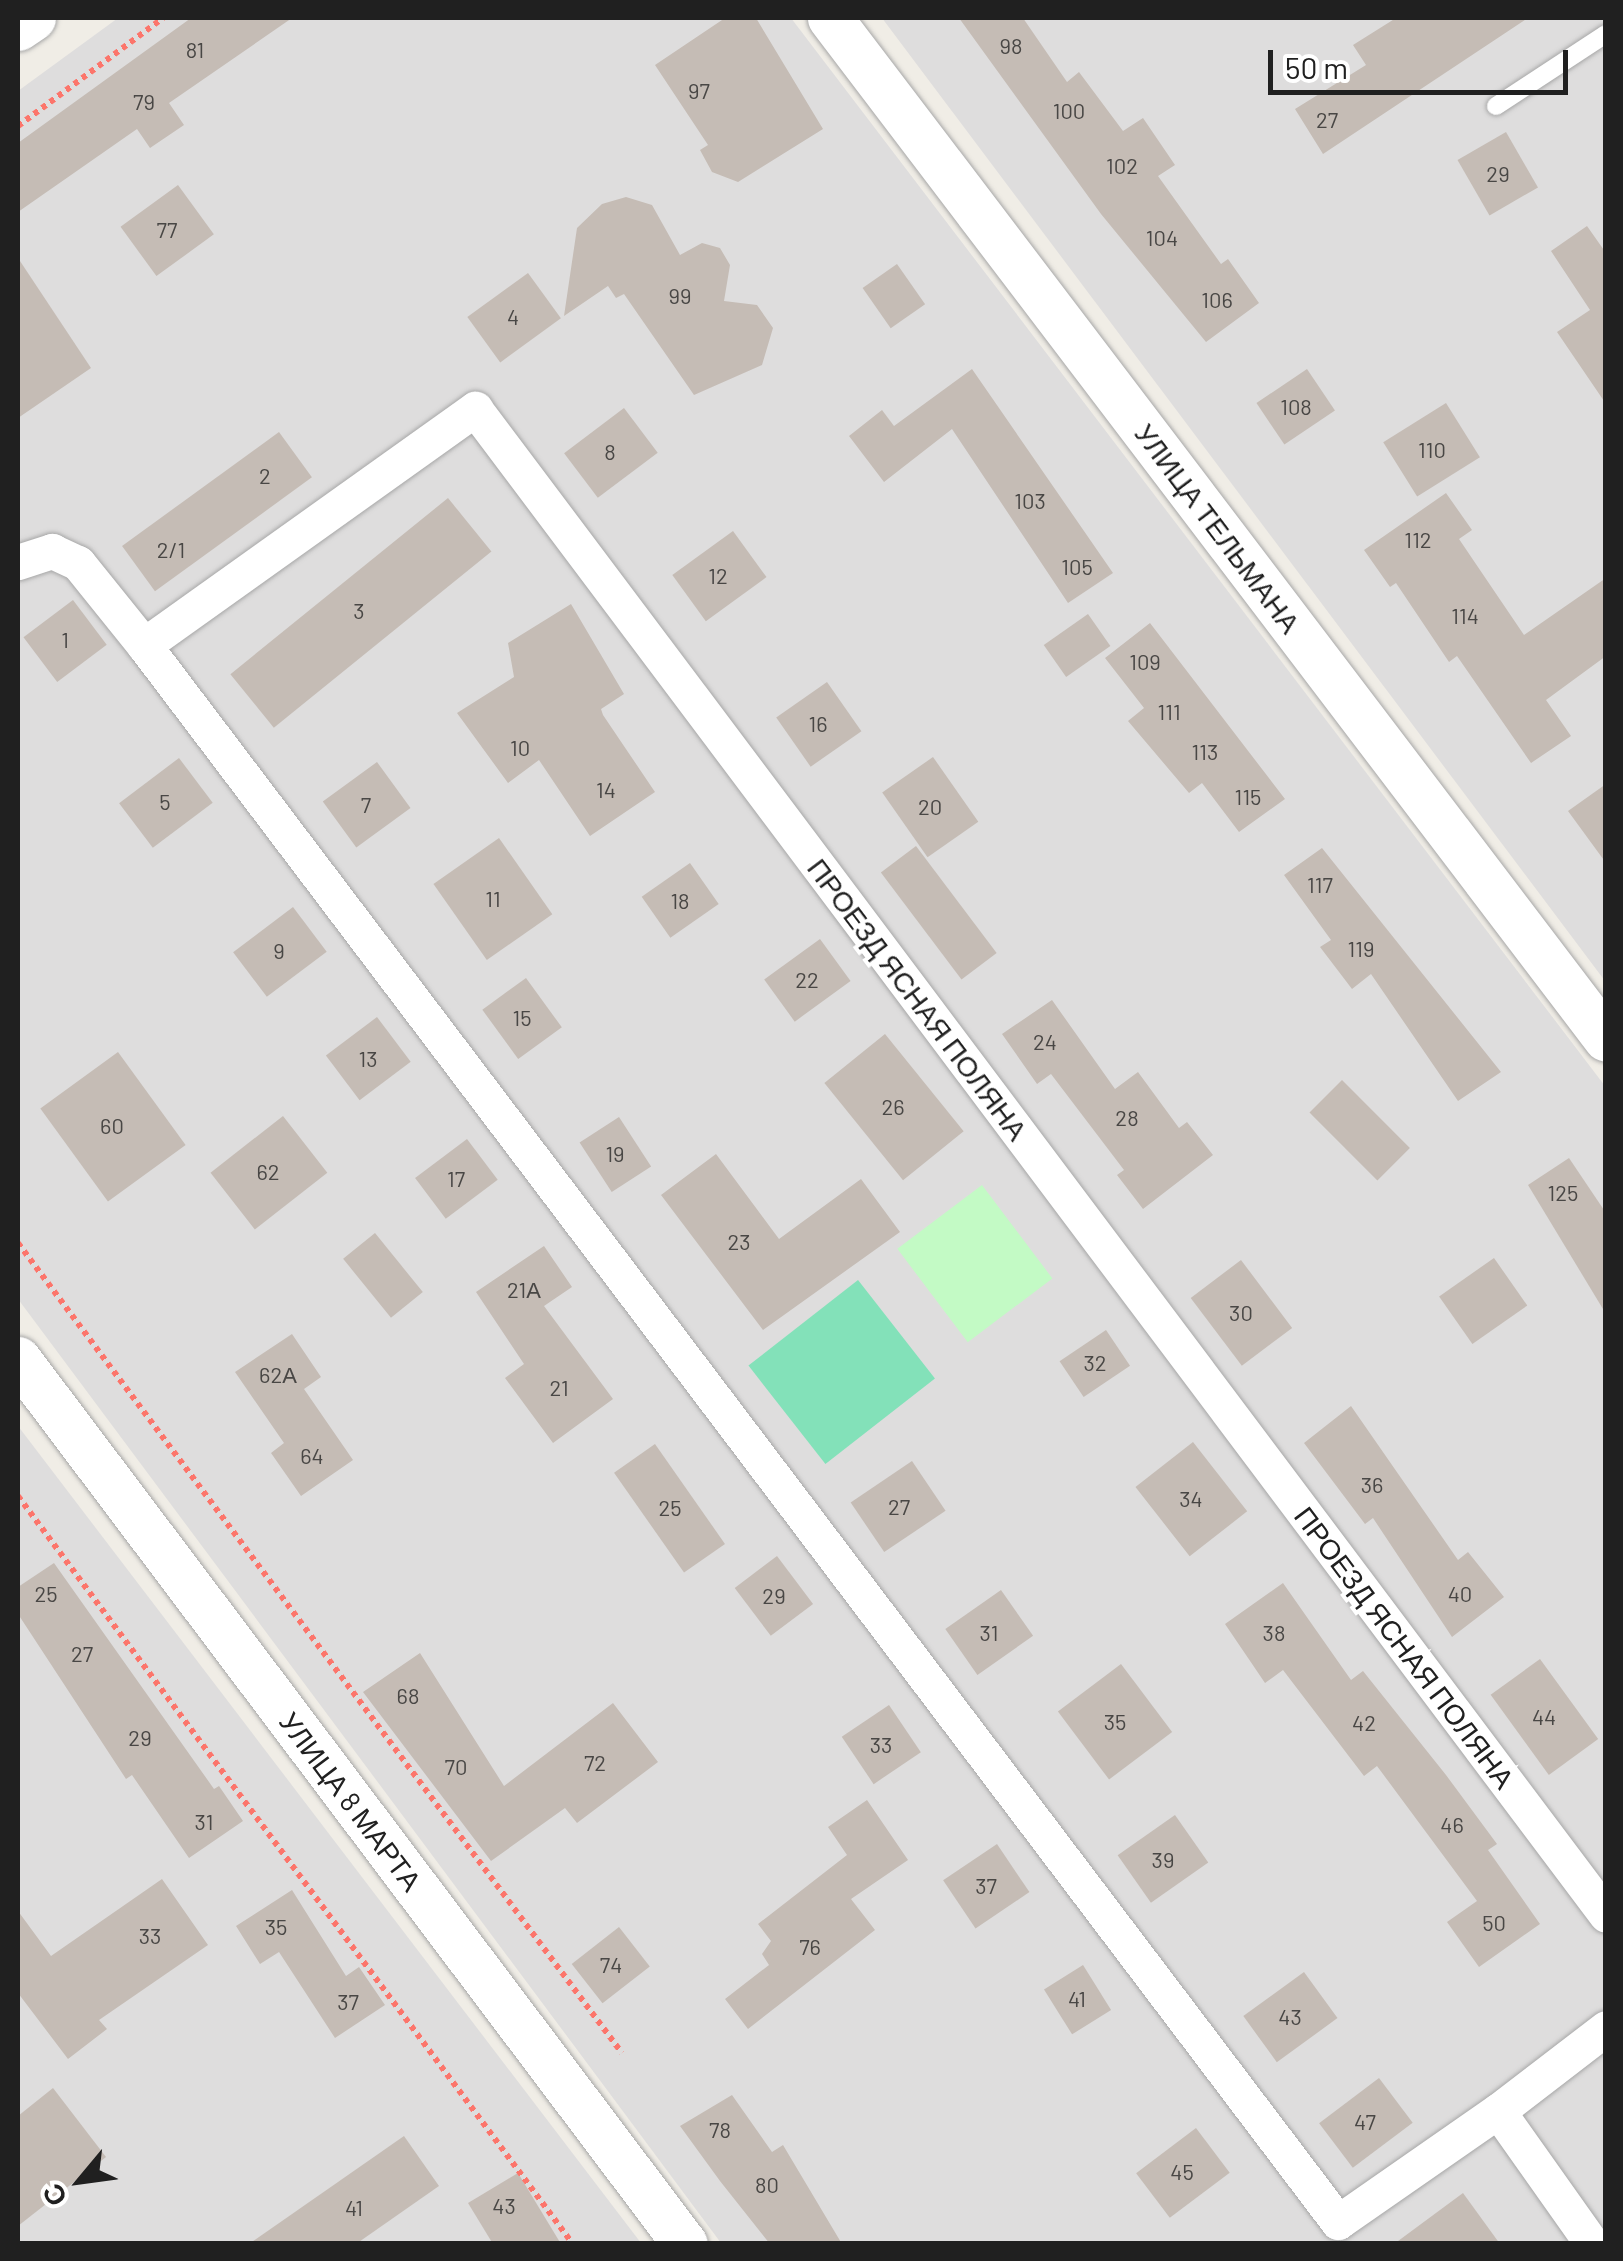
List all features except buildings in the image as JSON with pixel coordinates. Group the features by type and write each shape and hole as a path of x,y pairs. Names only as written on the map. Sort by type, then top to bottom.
{"street":[{"path":"18,28 33,18"},
{"name":"УЛИЦА ТЕЛЬМАНА","path":"830,18 1606,1039"},
{"name":"ПРОЕЗД ЯСНАЯ ПОЛЯНА","path":"144,645 476,409 1606,1915"},
{"path":"18,562 52,551 78,563 144,645 1338,2222 1498,2112 1606,2028"},
{"name":"УЛИЦА 8 МАРТА","path":"18,1359 685,2244"},
{"path":"1498,2112 1592,2244"}],"lane":[{"path":"1496,106 1606,34"}],"path":[{"path":"18,126 164,18"},
{"path":"18,1243 622,2053"},
{"path":"18,1496 573,2244"}],"shaded area":[{"path":"118,18 791,18 1605,1086 1605,2243 721,2243 18,1299 18,91"},
{"path":"882,18 1605,18 1605,981"},
{"path":"18,1426 641,2243 18,2243"}],"green space":[{"path":"982,1185 1052,1278 968,1342 897,1249"},
{"path":"858,1280 935,1379 825,1464 748,1366"}]}
